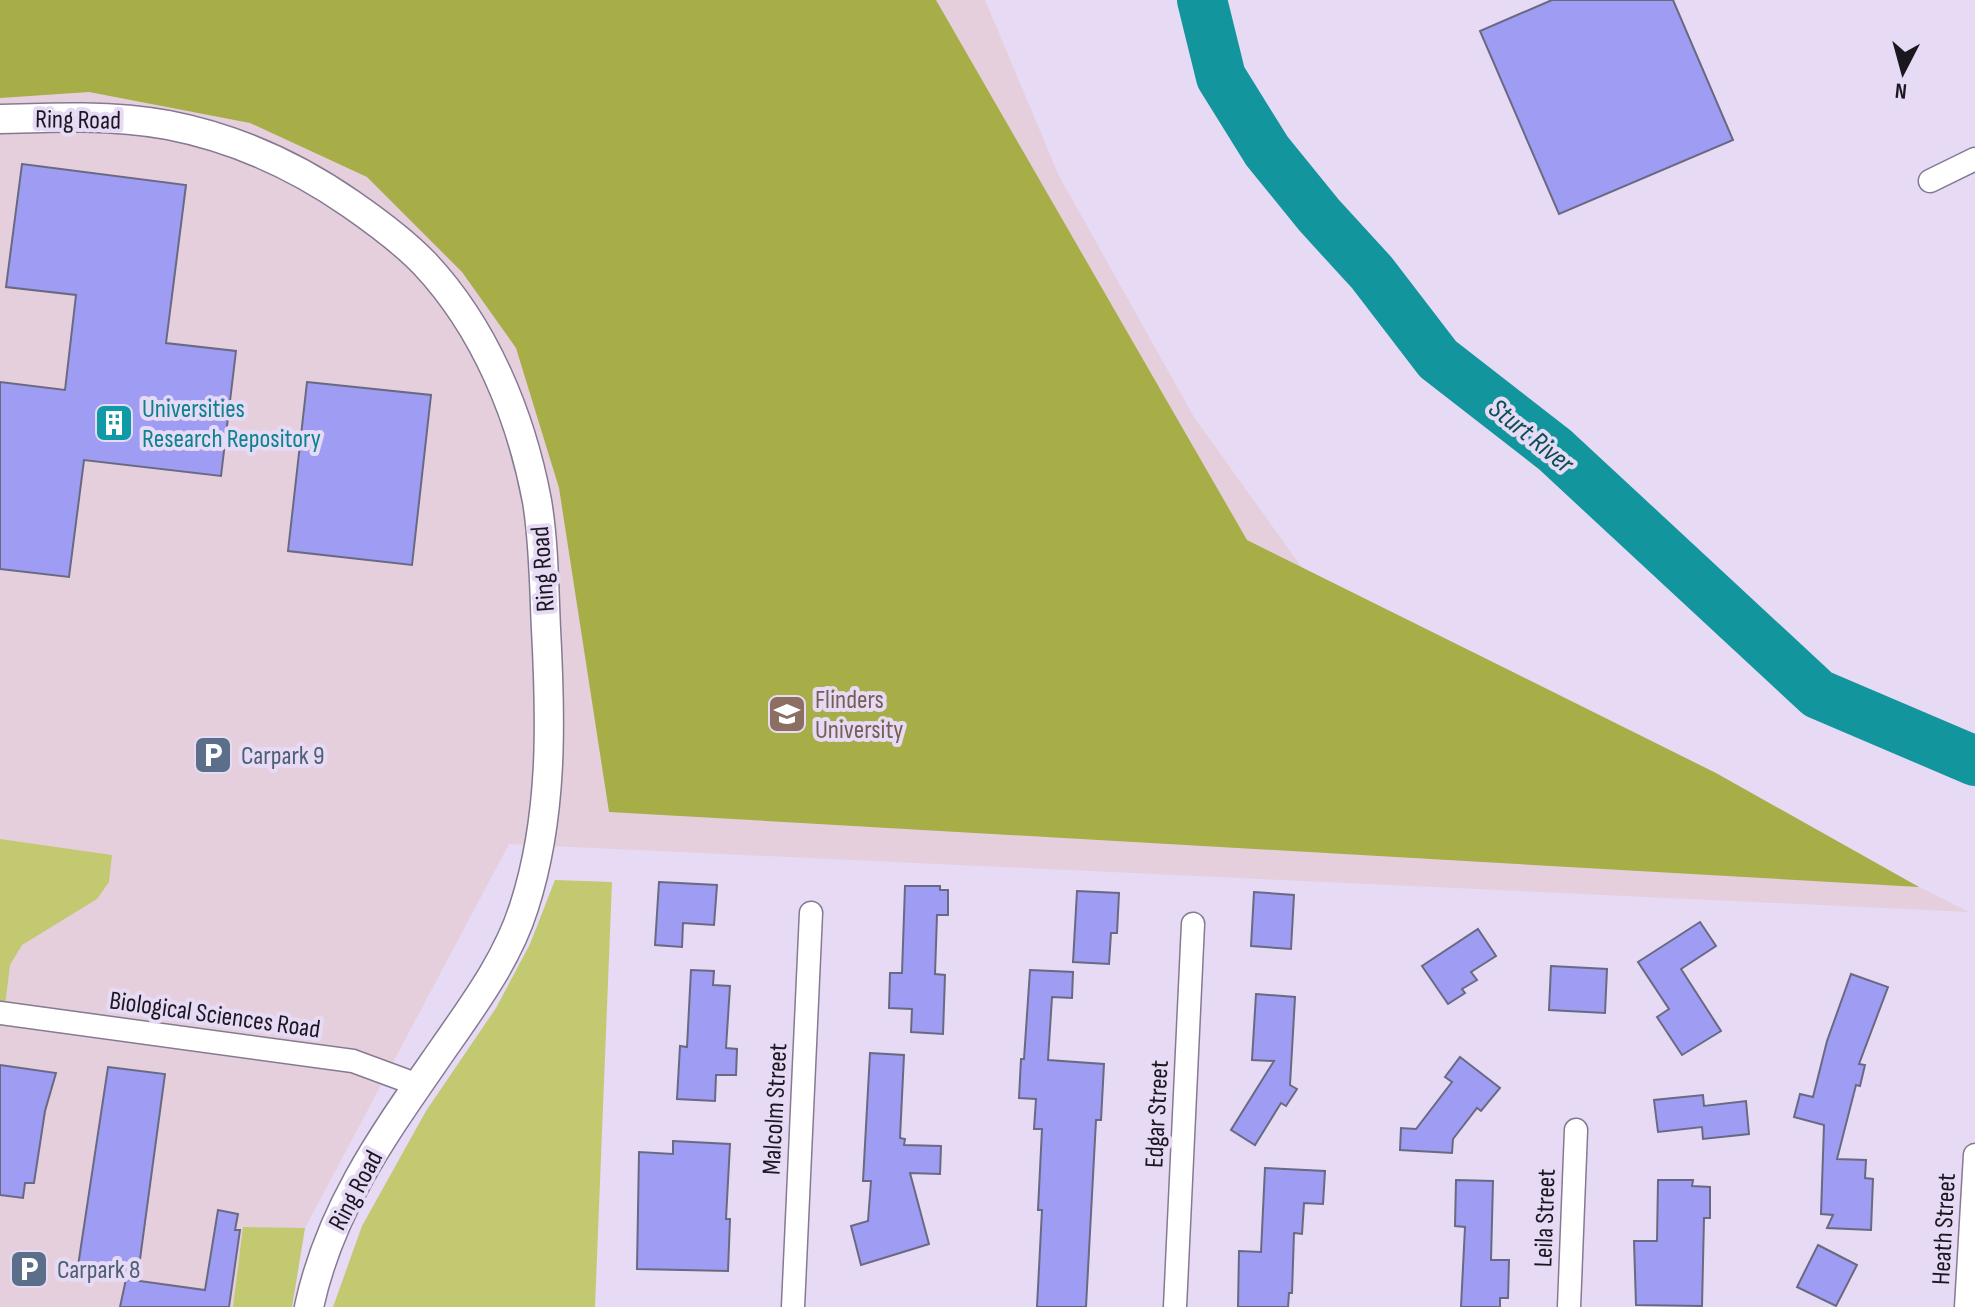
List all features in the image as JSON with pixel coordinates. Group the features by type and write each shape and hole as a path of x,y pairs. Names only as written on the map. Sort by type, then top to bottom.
{"street":[{"name":"Ring Road","path":"0,119 84,117 168,125 238,143 313,177 385,227 424,263 487,353 513,413 537,502 549,723 544,819 535,869 523,911 489,983 361,1174 332,1229 316,1274 309,1307"},
{"path":"1930,181 1975,159"},
{"name":"Malcolm Street","path":"793,1307 811,913"},
{"name":"Edgar Street","path":"1175,1307 1193,924"},
{"name":"Biological Sciences Road","path":"0,1013 353,1061 418,1085"},
{"name":"Leila Street","path":"1569,1307 1576,1130"},
{"name":"Heath Street","path":"1966,1307 1975,1155"}],"shaded area":[{"name":"Flinders University","path":"0,0 985,0 1059,176 1194,417 1313,583 1969,912 509,844 305,1228 292,1307 0,1307"}],"green space":[{"path":"0,0 936,0 1247,540 1716,773 1919,887 609,812 559,488 516,348 462,272 367,177 250,123 89,92 0,98"},
{"path":"0,839 112,855 109,882 97,899 22,945 10,965 4,1014 0,1013"},
{"path":"555,880 612,882 595,1307 333,1307 362,1226 426,1111 496,1008 530,944"},
{"path":"243,1227 305,1228 292,1307 233,1307"}],"building":[{"path":"1552,0 1673,0 1733,140 1559,214 1480,31"},
{"path":"22,164 186,185 166,343 236,351 221,476 84,460 69,577 0,569 0,382 65,390 76,295 6,287"},
{"path":"307,382 431,395 412,565 288,551"},
{"path":"659,882 717,885 714,925 683,923 682,947 655,945"},
{"path":"905,886 940,886 940,890 948,890 948,915 937,915 935,974 945,975 943,1034 911,1032 912,1009 889,1008 890,973 902,973"},
{"path":"1077,891 1119,893 1117,933 1111,933 1109,964 1073,962"},
{"path":"1254,892 1294,895 1291,949 1251,946"},
{"path":"1700,922 1716,946 1681,969 1721,1031 1682,1055 1657,1017 1669,1009 1638,962"},
{"path":"1478,929 1496,956 1471,972 1477,980 1462,989 1465,993 1448,1004 1422,966"},
{"path":"1551,966 1607,969 1605,1013 1549,1010"},
{"path":"691,970 714,971 713,985 730,986 726,1048 737,1049 736,1075 716,1075 715,1101 677,1099 680,1046 687,1047"},
{"path":"1030,970 1073,972 1072,998 1052,997 1048,1060 1104,1064 1101,1120 1096,1120 1086,1307 1037,1307 1042,1129 1034,1129 1036,1099 1019,1098"},
{"path":"1851,974 1888,987 1859,1064 1865,1065 1860,1086 1856,1085 1837,1159 1866,1160 1865,1178 1873,1179 1871,1230 1827,1228 1833,1215 1821,1214 1824,1125 1794,1117 1800,1094 1813,1097 1827,1041"},
{"path":"1256,994 1295,997 1290,1085 1297,1089 1286,1106 1281,1103 1255,1145 1231,1130 1274,1061 1252,1060"},
{"path":"870,1053 904,1055 900,1138 905,1139 904,1145 941,1146 940,1174 910,1173 929,1244 861,1265 851,1226 868,1221 871,1181 863,1181"},
{"path":"1460,1057 1500,1088 1481,1111 1477,1108 1453,1139 1452,1153 1400,1150 1401,1128 1416,1129 1452,1082 1445,1077"},
{"path":"0,1065 56,1073 45,1111 34,1183 25,1183 23,1198 0,1195"},
{"path":"108,1067 165,1074 138,1274 78,1266"},
{"path":"1703,1095 1704,1106 1746,1101 1749,1134 1703,1139 1702,1127 1658,1132 1654,1100"},
{"path":"673,1141 730,1144 726,1219 730,1219 728,1271 637,1269 639,1152 673,1154"},
{"path":"1265,1168 1325,1171 1323,1204 1304,1203 1302,1234 1294,1233 1292,1293 1289,1293 1288,1307 1238,1307 1239,1251 1261,1252"},
{"path":"1456,1180 1493,1181 1491,1260 1509,1260 1508,1298 1500,1298 1500,1307 1461,1307 1465,1227 1455,1226"},
{"path":"1658,1180 1693,1180 1692,1186 1710,1187 1710,1218 1704,1218 1702,1306 1636,1305 1634,1241 1657,1241"},
{"path":"218,1210 238,1214 235,1230 240,1230 229,1307 120,1307 126,1279 205,1290"},
{"path":"1818,1245 1857,1265 1836,1306 1797,1287"}],"waterway":[{"name":"Sturt River","path":"1202,0 1221,77 1267,151 1372,273 1438,359 1555,450 1818,694 1975,761"}],"place":[{"name":"Universities Research Repository","path":"114,423"},
{"name":"Flinders University","path":"787,714"},
{"name":"Carpark 9","path":"213,755"},
{"name":"Carpark 8","path":"29,1269"}]}
